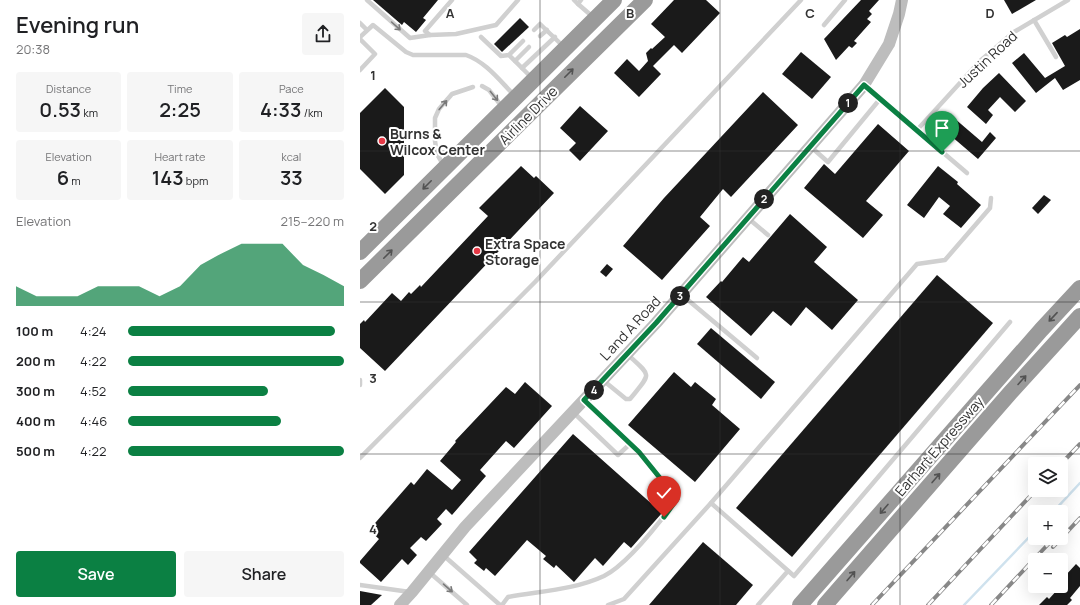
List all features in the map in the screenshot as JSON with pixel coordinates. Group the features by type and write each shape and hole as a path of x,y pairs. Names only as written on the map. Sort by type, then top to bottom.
{"highway":[{"name":"Airline Drive","path":"361,249 516,97 532,74 560,43 595,19 614,0"},
{"name":"Airline Drive","path":"360,281 554,88 645,0"},
{"path":"532,74 554,88"},
{"name":"Earhart Expressway","path":"800,605 1041,330 1080,288"},
{"name":"Earhart Expressway","path":"825,605 1010,393 1080,316"}],"street":[{"name":"L and A Road","path":"400,605 466,527 627,354 864,85 889,44 900,14 902,0"}],"lane":[{"path":"367,0 410,38 430,35 456,34 496,25 518,0"},
{"path":"430,35 426,30 452,0"},
{"path":"360,458 535,282 801,0"},
{"path":"824,25 845,0"},
{"name":"Justin Road","path":"917,130 980,61 1014,32 1068,0"},
{"path":"578,1 595,19"},
{"path":"1034,20 1056,57"},
{"path":"360,23 367,30"},
{"path":"534,30 540,24 560,43"},
{"path":"360,70 375,54 360,38 367,30 375,25 406,52 413,54 466,55 474,58 486,66 516,97"},
{"path":"540,36 547,30"},
{"path":"481,36 501,56 509,55 523,41"},
{"path":"515,61 529,47"},
{"path":"509,55 532,74"},
{"path":"864,85 967,174"},
{"path":"482,86 489,90 504,109"},
{"path":"445,167 437,154 435,141 435,118 439,109 452,94 473,87"},
{"path":"810,146 828,162 880,99"},
{"path":"608,605 624,598 711,503 917,264 945,260 990,208 991,198"},
{"path":"748,218 768,235"},
{"path":"681,294 757,358"},
{"path":"711,503 794,576 1010,322"},
{"path":"603,380 626,399 630,399 647,379 647,374 645,370 627,354"},
{"path":"443,555 501,605 508,597 567,588 588,583 605,576 629,556 664,517 677,499 639,452 584,400"},
{"path":"573,412 618,455 630,444"},
{"path":"758,605 788,571"},
{"path":"429,572 467,605"},
{"path":"360,585 412,592"}],"building":[{"path":"373,0 438,0 423,18 426,20 416,32 404,22 402,25"},
{"path":"674,0 706,0 720,13 682,53 674,45 653,66 661,74 639,97 614,73 627,59 639,71 648,61 646,53 665,37 651,24"},
{"path":"861,0 879,0 869,11 872,14 867,19 871,22 854,41 857,43 852,48 849,46 836,60 824,39"},
{"path":"1004,0 1036,0 1012,14"},
{"path":"520,18 529,27 502,52 494,44"},
{"path":"1080,29 1080,80 1063,90 1055,78 1036,93 1012,63 1024,53 1045,78 1065,66 1052,43 1065,35 1067,37"},
{"path":"801,52 831,77 812,99 782,74"},
{"path":"999,73 1026,101 1015,112 1000,97 988,110 993,115 986,124 967,107 983,88"},
{"name":"Burns & Wilcox Center","path":"385,88 404,107 404,175 385,194 360,169 360,113"},
{"path":"763,92 798,125 731,197 723,189 700,217 710,226 662,280 623,246 664,198"},
{"path":"580,106 608,131 580,161 569,150 576,143 560,128"},
{"path":"954,118 982,142 990,132 996,138 978,159 944,130"},
{"path":"878,124 909,151 866,201 883,215 863,238 804,188 824,164 835,174"},
{"name":"Extra Space Storage","path":"521,166 534,178 536,176 554,193 385,371 360,348 360,324 364,320 365,322 392,293 401,301 409,292 411,294 420,285 421,287 488,216 479,208"},
{"path":"938,166 958,182 957,184 981,205 961,228 943,214 950,206 939,197 924,218 907,205"},
{"path":"1044,195 1051,200 1038,214 1032,208"},
{"path":"790,214 827,247 814,262 858,300 832,330 806,307 791,326 773,311 751,336 706,297 721,281 722,282 743,257 749,262"},
{"path":"607,264 613,269 606,277 600,272"},
{"path":"937,275 993,323 792,557 736,508"},
{"path":"711,328 775,382 761,399 697,344"},
{"path":"674,372 691,387 695,382 716,399 712,405 740,429 695,482 628,425"},
{"path":"525,382 552,406 514,448 506,441 480,470 486,476 452,515 446,509 437,519 442,524 426,541 421,537 410,548 417,555 408,565 402,559 381,582 360,563 360,561 379,539 369,530 411,482 414,485 427,469 452,490 461,480 440,461 456,442 455,441 506,387 515,394"},
{"path":"573,434 662,513 631,548 624,542 603,566 595,558 574,582 556,565 554,568 543,559 546,556 527,540 495,576 486,568 484,571 474,563 477,560 469,552"},
{"path":"703,542 753,585 736,605 649,605"},
{"path":"1076,564 1080,568 1080,586 1070,598 1072,600 1067,605 1039,605 1047,597 1049,599 1054,593 1068,593 1068,573"},
{"path":"360,591 382,595 371,605 360,605"}],"waterway":[{"path":"1060,505 1080,483"},
{"path":"964,605 1028,538"}],"railway":[{"path":"872,605 1080,385"},
{"path":"1068,457 1080,444"},
{"path":"928,605 1029,497"},
{"path":"1053,547 1080,518"},
{"path":"991,605 1047,545"}],"place":[{"name":"Burns & Wilcox Center","path":"382,141"},
{"name":"Extra Space Storage","path":"477,251"}],"route":[{"path":"664,517 677,499 639,452 584,400 656,323 864,85 942,152"}]}
